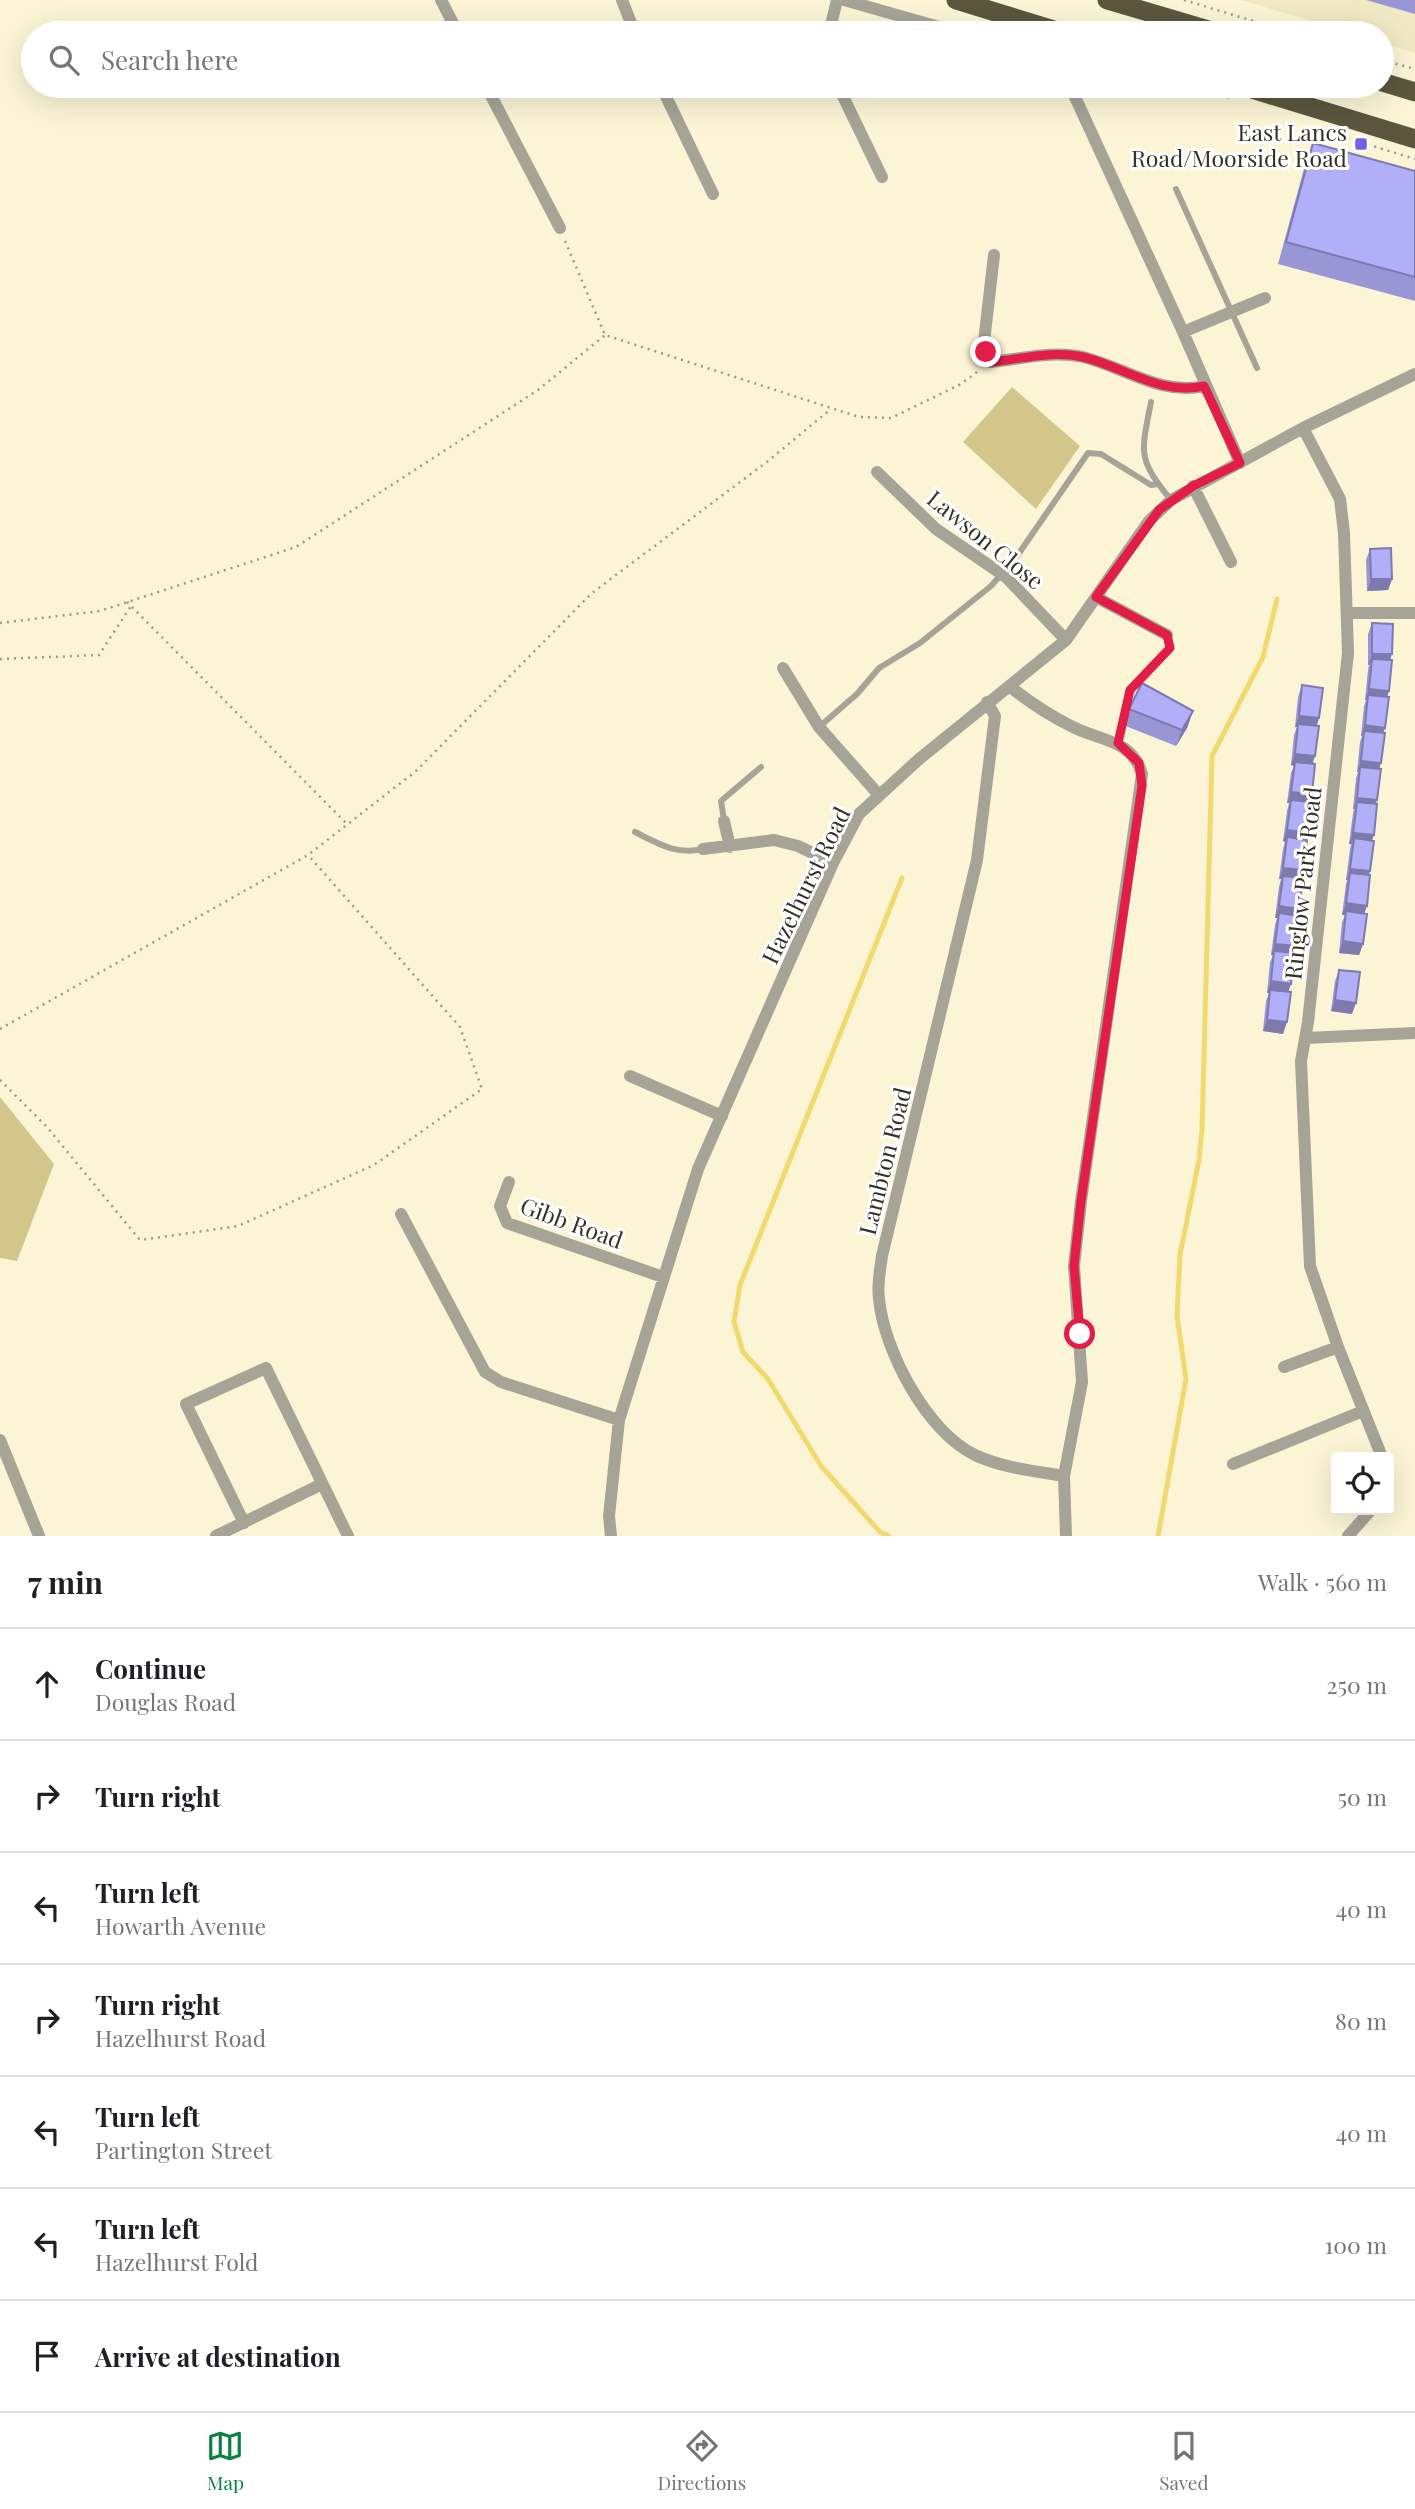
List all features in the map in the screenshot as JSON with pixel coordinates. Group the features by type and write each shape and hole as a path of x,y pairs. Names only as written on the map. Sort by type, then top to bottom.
{"highway":[{"path":"956,0 1025,21"},
{"path":"1107,0 1178,21"},
{"path":"1394,86 1415,92"},
{"path":"1280,98 1415,139"}],"street":[{"path":"441,0 452,21"},
{"path":"622,0 630,21"},
{"path":"832,21 837,0"},
{"path":"844,0 918,21"},
{"path":"492,98 560,228"},
{"path":"667,98 713,194"},
{"path":"844,98 882,177"},
{"path":"1076,98 1240,463"},
{"path":"994,255 993,289 984,342 991,362 1037,355 1083,357 1165,385 1188,389 1204,386"},
{"path":"993,289 1008,290"},
{"path":"1183,332 1265,298"},
{"name":"Hazelhurst Road","path":"611,1536 609,1516 619,1420 698,1169 833,863 859,814 878,794 1066,640 1149,521 1171,500 1303,428 1415,374"},
{"name":"Ringlow Park Road","path":"1303,428 1340,499 1348,614 1348,653 1306,1038 1301,1061 1311,1266 1338,1347 1380,1452"},
{"name":"Lawson Close","path":"877,472 936,529 1001,574 1066,640"},
{"path":"1193,486 1231,562"},
{"path":"1096,597 1167,635"},
{"path":"1348,614 1415,613"},
{"path":"783,668 819,727 878,794"},
{"path":"1009,686 1038,708 1073,728 1118,743 1139,763 1142,786 1081,1201 1074,1266 1082,1382 1064,1476 1066,1536"},
{"name":"Lambton Road","path":"988,702 995,716 977,860 882,1256 878,1297 883,1320 899,1362 939,1429 974,1454 1005,1466 1064,1476"},
{"path":"724,821 730,847"},
{"path":"704,849 774,841 798,846 833,863"},
{"path":"1306,1038 1415,1033"},
{"path":"630,1076 722,1116"},
{"name":"Gibb Road","path":"509,1182 500,1206 507,1223 663,1277"},
{"path":"401,1214 404,1235 485,1372 501,1382 619,1420"},
{"path":"1284,1367 1338,1347"},
{"path":"244,1523 186,1404 266,1368 348,1536"},
{"path":"1233,1464 1363,1411"},
{"path":"0,1440 39,1536"},
{"path":"216,1536 322,1484"},
{"path":"1348,1536 1367,1515"}],"lane":[{"path":"1176,189 1257,368"},
{"path":"1151,402 1142,450 1144,462 1171,500"},
{"path":"819,727 857,694 879,668 920,643 1016,559 1088,453 1101,454 1151,485 1158,484"},
{"path":"1118,743 1130,690 1170,648 1167,635"},
{"path":"724,821 721,801 761,767"},
{"path":"635,832 672,850 685,853 704,849"}],"path":[{"path":"1184,0 1253,21"},
{"path":"1394,63 1415,69"},
{"path":"560,228 605,335 831,409 859,417 891,418 961,384 991,362"},
{"path":"0,623 87,613 296,547 538,390 605,335"},
{"path":"0,1029 308,855 416,771 592,593 768,461 831,409"},
{"path":"127,602 348,824"},
{"path":"0,659 99,655 131,606"},
{"path":"0,1080 47,1127 140,1240 238,1226 374,1165 482,1090 460,1027 308,855"}],"shaded area":[{"path":"1242,0 1415,0 1415,53 1394,47 1394,21 1311,21"},
{"path":"1012,387 1080,446 1036,509 963,442"},
{"path":"0,1097 54,1164 17,1261 0,1258"}],"building":[{"path":"1313,143 1415,171 1415,277 1286,242"},
{"path":"1391,548 1392,579 1371,579 1370,549"},
{"path":"1372,623 1393,624 1392,654 1372,654"},
{"path":"1372,659 1392,660 1389,691 1369,689"},
{"path":"1142,683 1193,711 1182,730 1129,709"},
{"path":"1302,685 1323,688 1319,718 1299,716"},
{"path":"1368,695 1389,697 1385,728 1365,725"},
{"path":"1298,724 1319,726 1315,756 1295,754"},
{"path":"1364,731 1385,733 1381,763 1361,761"},
{"path":"1295,762 1315,764 1312,794 1291,792"},
{"path":"1360,767 1381,769 1377,800 1357,798"},
{"path":"1291,800 1311,802 1308,833 1287,830"},
{"path":"1357,802 1377,804 1374,835 1353,833"},
{"path":"1287,837 1307,840 1303,870 1283,868"},
{"path":"1354,838 1374,841 1370,871 1350,869"},
{"path":"1350,873 1370,875 1367,906 1346,903"},
{"path":"1283,876 1303,878 1299,909 1279,906"},
{"path":"1346,911 1367,914 1363,944 1343,941"},
{"path":"1279,913 1299,916 1296,946 1275,944"},
{"path":"1274,951 1295,953 1291,984 1271,981"},
{"path":"1339,970 1360,972 1356,1003 1335,1000"},
{"path":"1270,990 1291,992 1287,1022 1267,1020"}],"waterway":[{"path":"1158,1536 1186,1379 1177,1316 1180,1255 1199,1160 1202,1130 1212,756 1263,657 1277,599"},
{"path":"889,1536 880,1532 821,1466 768,1379 743,1352 734,1322 740,1285 902,878"}],"place":[{"name":"East Lancs Road/Moorside Road","path":"1361,144"}],"route":[{"path":"986,352 991,362 1055,354 1083,357 1140,379 1165,385 1188,389 1204,386 1240,463 1193,486 1159,510 1096,597 1167,635 1170,648 1130,690 1118,743 1139,763 1142,786 1081,1201 1074,1266 1080,1334"}]}
